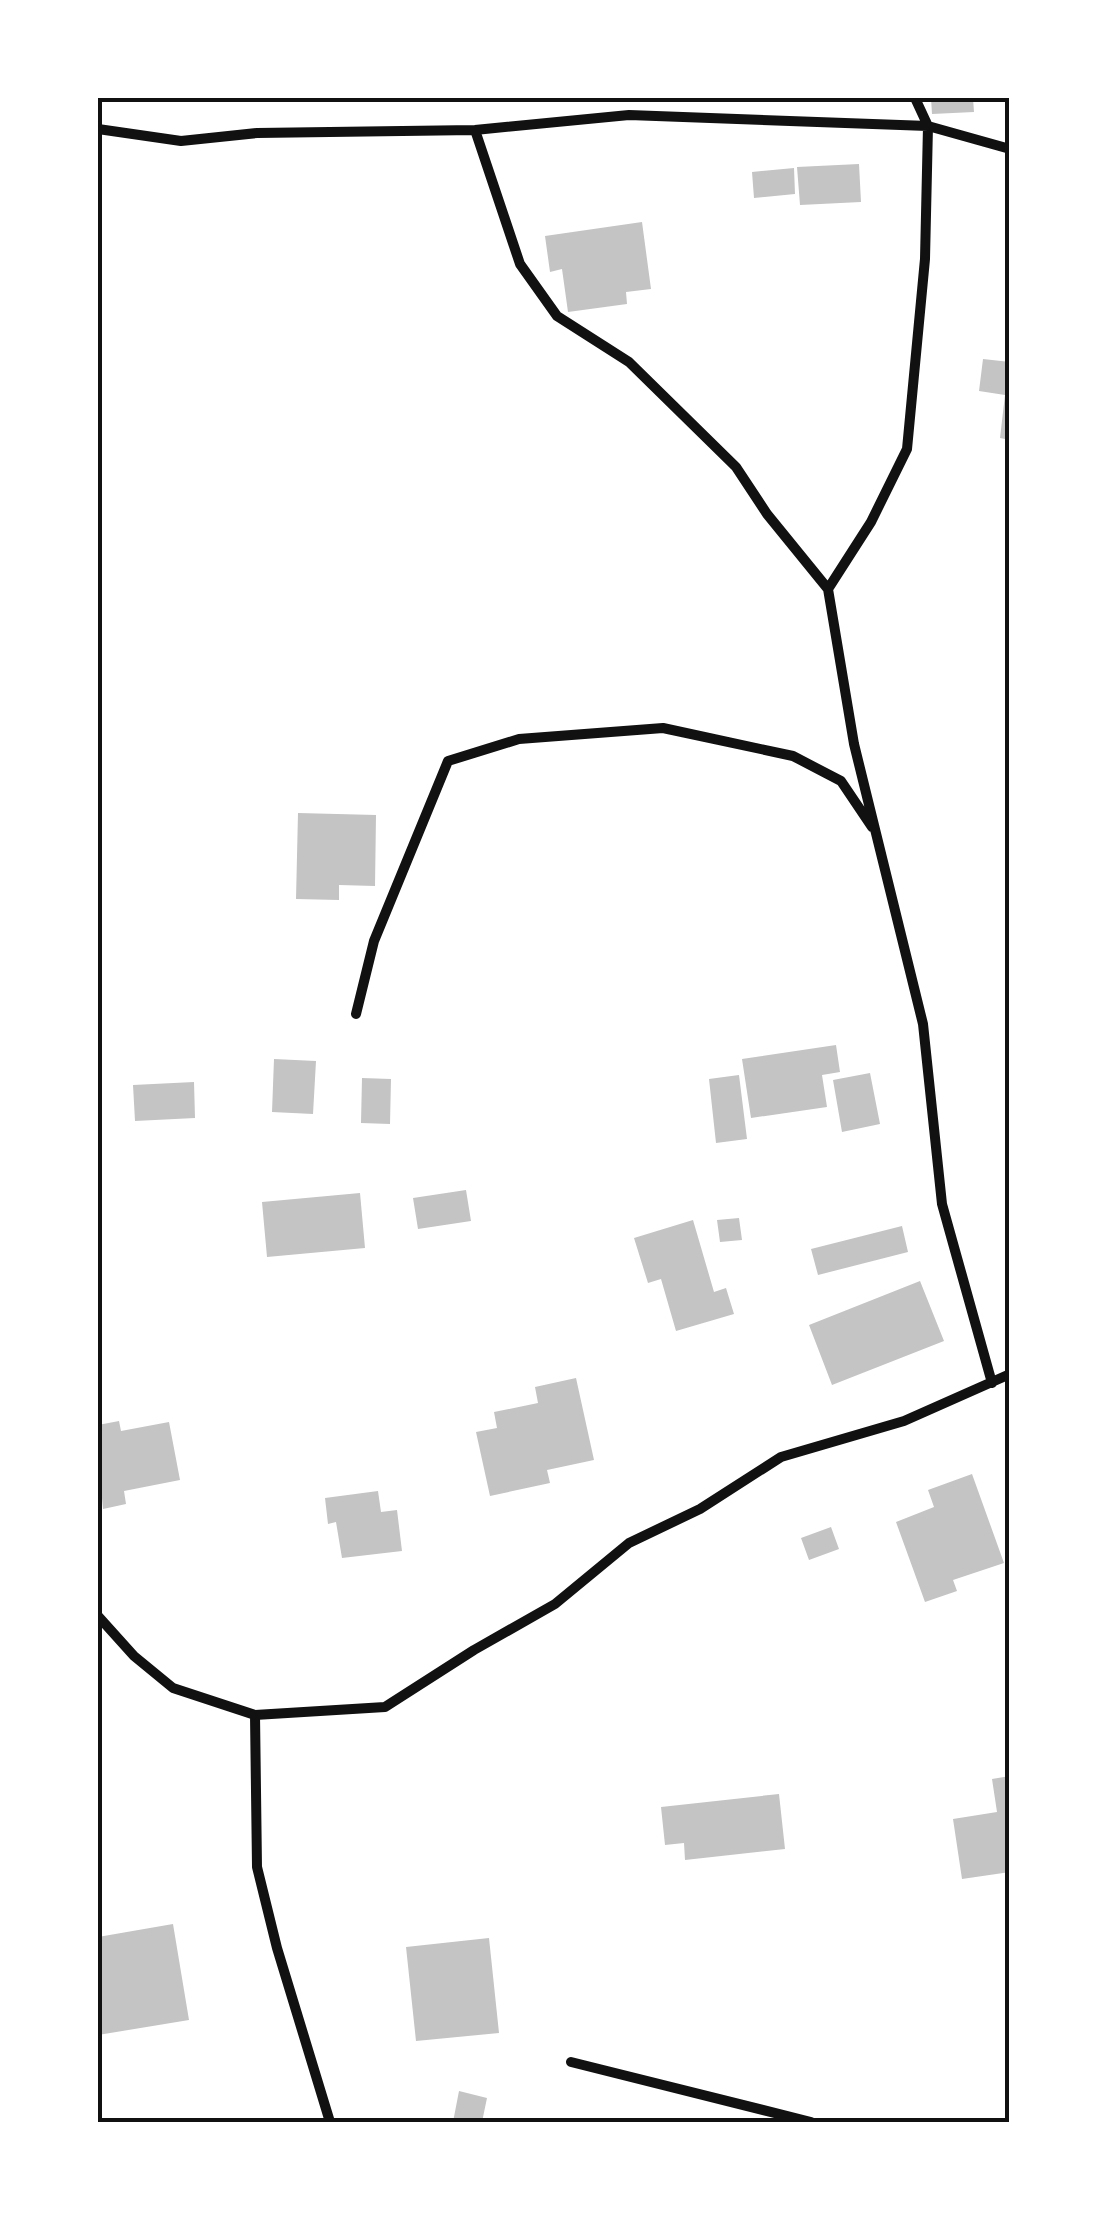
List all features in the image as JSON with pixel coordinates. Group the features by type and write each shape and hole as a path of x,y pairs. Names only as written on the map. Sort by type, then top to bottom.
{"street":[{"path":"828,589 871,522 907,449 925,259 928,126 915,98"},
{"path":"98,130 182,140 257,133 476,130 629,115 928,126 1010,150"},
{"path":"476,130 520,264 557,316 628,362 724,456 828,589 854,744 922,1024 942,1204 992,1383"},
{"path":"356,1014 374,942 448,761 518,739 663,728 794,756 841,780 876,832"},
{"path":"98,1616 134,1656 172,1688 256,1715 385,1708 554,1604 629,1543 700,1508 781,1458 904,1421 1010,1374"},
{"path":"256,1715 257,1866 330,2122"},
{"path":"571,2062 811,2122"}],"building":[{"path":"931,98 973,98 974,112 932,114"},
{"path":"859,164 861,202 800,205 797,167"},
{"path":"794,168 795,194 754,198 752,172"},
{"path":"642,222 651,289 626,292 627,304 568,312 562,269 550,272 545,236"},
{"path":"983,359 1010,362 1010,440 1000,438 1005,395 979,391"},
{"path":"298,813 376,815 375,886 339,885 339,900 296,899"},
{"path":"836,1045 840,1072 822,1075 827,1107 751,1118 742,1059"},
{"path":"274,1059 316,1061 313,1114 272,1112"},
{"path":"870,1073 880,1124 842,1132 833,1080"},
{"path":"739,1075 747,1139 716,1143 709,1079"},
{"path":"362,1078 391,1079 390,1124 361,1123"},
{"path":"194,1082 195,1118 135,1121 133,1085"},
{"path":"466,1190 471,1221 418,1229 413,1198"},
{"path":"360,1193 365,1248 267,1257 262,1202"},
{"path":"739,1218 742,1240 720,1242 717,1220"},
{"path":"693,1220 714,1292 726,1288 734,1314 676,1331 661,1279 648,1283 634,1238"},
{"path":"902,1226 908,1252 818,1275 811,1249"},
{"path":"920,1281 944,1341 832,1385 809,1325"},
{"path":"576,1378 594,1460 547,1470 550,1483 490,1496 476,1432 497,1428 494,1412 538,1403 535,1387"},
{"path":"119,1421 121,1431 169,1422 180,1480 124,1491 126,1504 103,1509 102,1498 98,1499 98,1425"},
{"path":"972,1474 1004,1563 953,1580 957,1591 925,1602 896,1522 934,1507 928,1490"},
{"path":"378,1491 381,1512 397,1510 402,1551 342,1558 336,1522 328,1524 325,1498"},
{"path":"831,1527 839,1549 809,1560 801,1538"},
{"path":"1010,1776 1010,1872 962,1879 953,1819 997,1812 992,1779"},
{"path":"779,1794 785,1849 685,1860 684,1843 665,1845 661,1807"},
{"path":"173,1924 189,2020 98,2035 98,1937"},
{"path":"489,1938 499,2033 416,2041 406,1947"},
{"path":"459,2091 487,2098 482,2122 453,2122"}]}
